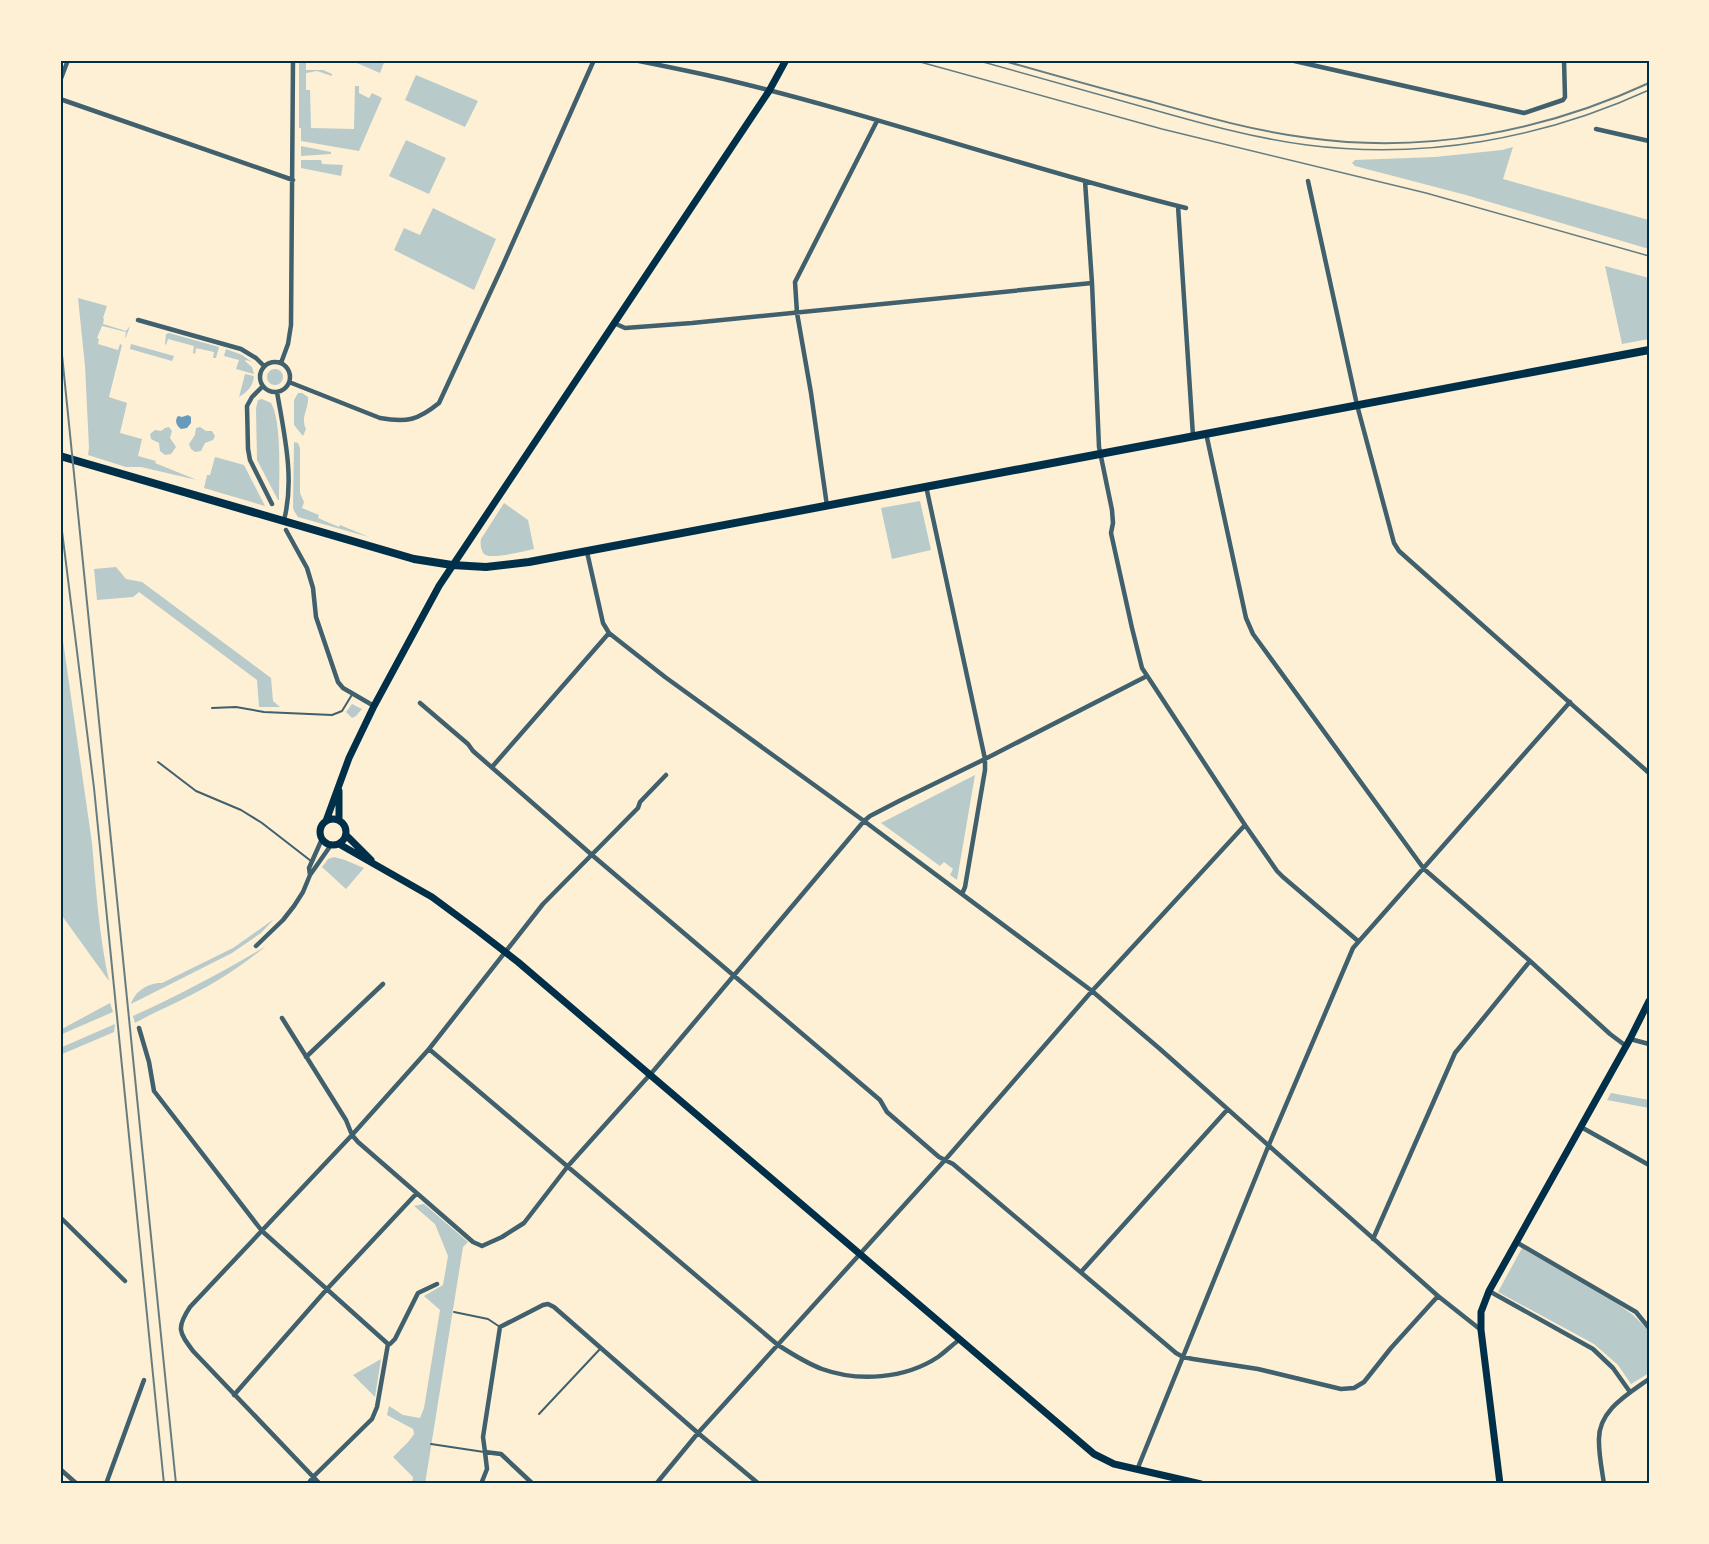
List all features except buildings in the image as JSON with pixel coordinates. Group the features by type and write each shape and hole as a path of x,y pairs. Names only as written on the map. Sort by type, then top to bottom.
{"main road":[{"path":"786,60 769,91 428,604 374,705 353,750 326,821 321,828 322,838 374,864 438,901 504,952 1094,1454 1114,1464 1201,1484"},
{"path":"60,456 394,553 452,565 499,567 1649,350"},
{"path":"339,786 339,820"},
{"path":"326,821 339,820 345,826 346,835 342,842 335,845"},
{"path":"346,835 374,864"},
{"path":"1500,1484 1480,1330 1481,1312 1489,1291 1649,1001"}],"street":[{"path":"60,81 68,60"},
{"path":"281,363 288,344 291,325 293,60"},
{"path":"289,382 380,418 392,420 406,421 419,417 439,403 594,60"},
{"path":"634,60 769,91 1186,208"},
{"path":"1290,60 1524,113 1562,102 1565,97 1564,60"},
{"path":"60,99 293,180"},
{"path":"827,506 797,313 795,282 877,120"},
{"path":"1596,129 1649,141"},
{"path":"1085,181 1100,454 1112,510 1111,534 1114,550 1142,668 1245,825 1283,878 1358,941"},
{"path":"1308,181 1357,405 1394,543 1399,551 1649,773"},
{"path":"1178,206 1193,436"},
{"path":"614,323 625,328 1092,283"},
{"path":"138,320 241,349 264,366"},
{"path":"272,362 281,363 288,369 289,382 278,392 271,391 263,386 260,378 261,371 264,366 272,362"},
{"path":"263,386 252,397 248,406 248,449 250,460 272,504"},
{"path":"278,392 287,450 286,521 307,568 313,588 316,617 338,682 343,688 374,705"},
{"path":"1206,433 1248,626 1424,869 1610,1034 1628,1042 1649,1044"},
{"path":"926,486 986,770 969,868 962,894"},
{"path":"588,552 603,623 609,633 665,677 864,821 1092,991 1438,1296 1480,1330"},
{"path":"492,767 609,633"},
{"path":"282,1018 346,1119 352,1135 416,1194 473,1242 482,1246 524,1223 568,1166 649,1075 864,821 901,800 1147,676"},
{"path":"1137,1470 1268,1147 1353,948 1570,702"},
{"path":"420,703 592,855 880,1100 887,1112 939,1157 952,1164 1176,1353 1183,1357 1258,1369 1341,1389 1354,1388 1364,1382 1438,1296"},
{"path":"320,1484 234,1395 183,1338 179,1328 182,1318 429,1049 543,904 638,808 640,802 666,775"},
{"path":"656,1484 698,1433 945,1160 1092,991 1245,825"},
{"path":"310,874 310,860 322,838"},
{"path":"256,946 294,906 310,874 335,845"},
{"path":"1373,1239 1455,1053 1530,961"},
{"path":"306,1057 383,984"},
{"path":"139,1028 154,1090 262,1231 388,1344"},
{"path":"429,1049 778,1345 801,1360 824,1370 852,1376 886,1376 913,1369 937,1358 959,1340"},
{"path":"1081,1272 1227,1110"},
{"path":"1581,1127 1649,1165"},
{"path":"234,1395 327,1289 416,1194"},
{"path":"60,1217 125,1281"},
{"path":"1516,1242 1636,1312 1649,1328"},
{"path":"388,1344 395,1339 418,1293 437,1284"},
{"path":"1489,1291 1593,1349 1613,1368 1630,1392"},
{"path":"481,1484 487,1469 483,1437 500,1327 548,1304 759,1484"},
{"path":"309,1484 313,1477 372,1419 377,1407 388,1344"},
{"path":"1604,1484 1599,1442 1600,1430 1608,1412 1619,1400 1649,1379"},
{"path":"106,1484 144,1380"},
{"path":"485,1452 501,1454 533,1484"},
{"path":"60,1469 77,1484"}],"lane":[{"path":"212,708 236,707 264,712 332,715 342,711 353,693"},
{"path":"158,762 196,791 241,810 262,823 310,860"},
{"path":"454,1312 488,1319 500,1327"},
{"path":"538,1414 600,1348"},
{"path":"431,1444 485,1452"}],"shaded area":[{"path":"299,60 306,60 306,70 323,70 332,74 332,76 317,71 306,73 306,90 310,90 311,128 354,129 355,86 359,86 359,93 369,98 372,93 382,98 359,151 301,141"},
{"path":"350,60 385,60 380,73"},
{"path":"416,75 478,101 465,127 405,100"},
{"path":"406,140 446,158 429,194 389,176"},
{"path":"301,146 331,152 331,154 301,156"},
{"path":"1513,147 1503,179 1649,220 1649,249 1466,195 1355,166 1352,163 1355,160 1435,157"},
{"path":"301,160 321,160 322,164 343,165 341,176 301,168"},
{"path":"433,208 496,239 474,290 394,250 404,228 420,235"},
{"path":"1605,266 1649,278 1649,339 1622,344"},
{"path":"78,298 107,306 103,324 126,331 130,326 125,338 126,332 102,326 97,338 99,339 98,344 118,350 120,344 122,345 109,397 127,403 120,433 142,439 138,456 156,461 155,463 197,480 141,467 126,467 88,455 85,366"},
{"path":"166,334 219,347 216,358 213,358 214,352 196,348 195,354 193,353 194,346 168,339 166,345"},
{"path":"131,344 174,356 172,361 130,349"},
{"path":"226,349 252,362 245,361 252,367 254,374 236,369 239,360 224,356"},
{"path":"272,369 278,369 283,377 281,383 272,385 267,380 267,374"},
{"path":"245,374 254,376 253,380 249,389 239,397"},
{"path":"298,393 308,397 304,417 306,429 303,436 294,425 294,400"},
{"path":"262,399 271,403 277,423 279,500 257,460 256,408 258,400"},
{"path":"169,427 172,431 170,438 176,447 171,454 165,455 160,451 159,443 151,439 150,434 155,430 161,431"},
{"path":"200,427 206,431 212,431 215,436 213,440 205,443 201,451 195,452 189,444 195,435 196,428"},
{"path":"294,442 298,443 300,448 300,493 304,502 302,508 319,515 318,518 369,537 298,517 293,507"},
{"path":"215,457 244,465 265,506 204,488"},
{"path":"920,501 931,550 892,559 881,508"},
{"path":"504,503 528,520 534,549 488,556 482,551 481,539"},
{"path":"116,567 126,579 142,582 271,678 273,701 280,707 259,707 257,680 139,592 133,597 97,600 94,569"},
{"path":"60,620 92,843 100,930 109,981 60,913"},
{"path":"352,704 362,709 352,718 346,712"},
{"path":"975,775 957,880 950,875 953,869 944,862 940,866 881,823"},
{"path":"334,857 364,868 346,889 322,867 328,859"},
{"path":"274,919 261,933 232,953 131,1004 135,996 143,989 152,984 162,983 233,948"},
{"path":"266,946 214,983 135,1023 133,1016 201,983"},
{"path":"110,1003 113,1012 60,1035 60,1030"},
{"path":"115,1024 114,1032 60,1055 60,1048"},
{"path":"1611,1093 1649,1100 1649,1108 1607,1100"},
{"path":"424,1204 468,1242 463,1247 425,1484 412,1484 413,1477 393,1457 414,1434 413,1429 387,1415 389,1406 403,1415 420,1418 424,1408 440,1310 424,1296 443,1285 448,1256 435,1224 414,1206"},
{"path":"1522,1248 1633,1315 1649,1331 1649,1373 1631,1384 1618,1365 1594,1344 1498,1292"},
{"path":"381,1359 375,1397 353,1375"}],"water":[{"path":"178,416 191,417 191,423 187,428 181,429 176,423"}],"tram line":[{"path":"913,60 1162,129 1426,193 1649,256"},
{"path":"976,60 1227,130 1287,142 1351,149 1395,150 1482,142 1567,121 1649,90"}],"railway":[{"path":"1001,60 1248,127 1309,138 1353,142 1440,141 1483,135 1567,115 1649,83"},
{"path":"60,335 176,1484"},
{"path":"60,515 94,788 164,1484"}]}
